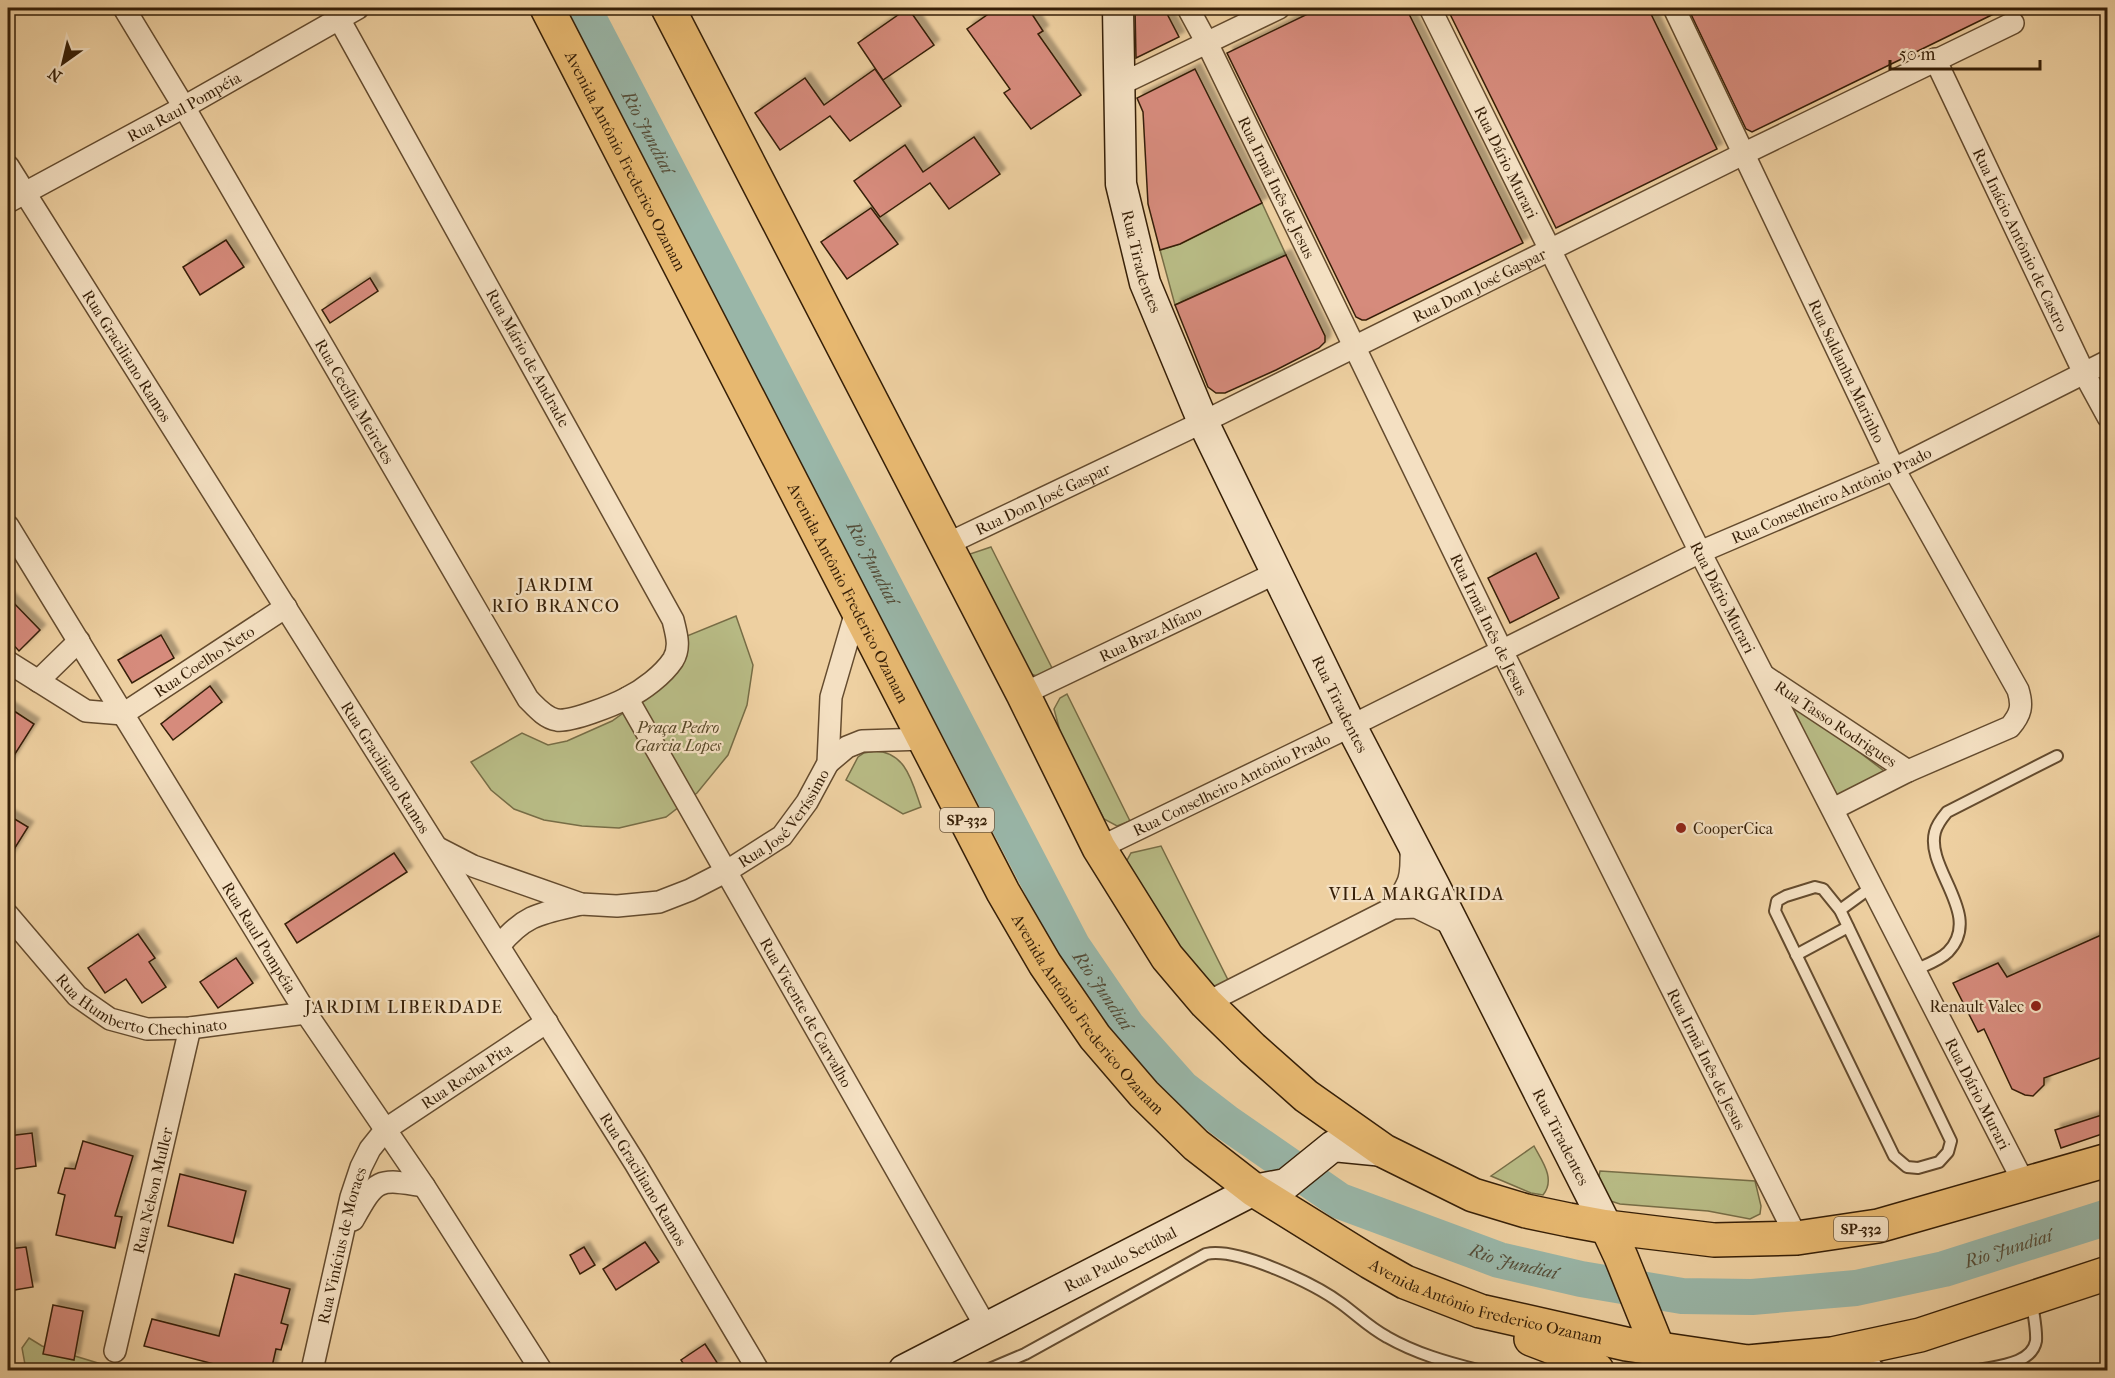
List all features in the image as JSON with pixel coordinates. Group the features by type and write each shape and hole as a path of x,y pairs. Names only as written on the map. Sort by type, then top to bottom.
{"main road":[{"name":"Avenida Antônio Frederico Ozanam","path":"548,8 1003,892 1045,964 1095,1037 1144,1094 1188,1137 1254,1190 1405,1282 1480,1311 1659,1351 1748,1362 1832,1354 1871,1359 1920,1335 2108,1273"},
{"name":"SP-332","path":"668,8 1023,694 1099,848 1167,957 1206,1003 1306,1096 1384,1151 1473,1195 1526,1211 1607,1227 1714,1240 1797,1238 1878,1226 2108,1160"},
{"path":"1286,1184 1296,1217"},
{"name":"Rua Tiradentes","path":"1607,1227 1659,1351"},
{"path":"1480,1311 1515,1332 1565,1352 1597,1371"}],"street":[{"name":"Rua Cecília Meireles","path":"124,8 184,107 528,699 542,713 555,720 569,721 627,698"},
{"name":"Rua Raul Pompéia","path":"16,197 184,107 336,13 358,8"},
{"name":"Rua Tiradentes","path":"1118,8 1121,184 1145,283 1203,422 1276,573 1351,726 1607,1227"},
{"name":"Rua Irmã Inês de Jesus","path":"1188,8 1502,651 1797,1238"},
{"path":"1121,84 1279,8"},
{"name":"Rua Dário Murari","path":"1430,8 1700,552 2025,1185"},
{"name":"Rua Saldanha Marinho","path":"1674,8 1893,469 2018,690 2022,704 2019,716 2010,727"},
{"name":"Rua Mário de Andrade","path":"336,13 673,620 678,641 674,658 661,674 627,698"},
{"name":"Rua Dom José Gaspar","path":"945,545 1203,422 1935,59 2013,23"},
{"name":"Rua Inácio Antônio de Castro","path":"1935,59 2084,373 2108,417"},
{"name":"Rua Graciliano Ramos","path":"8,166 16,197 286,607 635,1163 758,1371"},
{"name":"Rua Conselheiro Antônio Prado","path":"1099,848 1351,726 1700,552 1893,469 2108,361"},
{"name":"Rua Raul Pompéia","path":"8,526 306,1013 424,1186 541,1371"},
{"name":"Rua Braz Alfano","path":"1023,694 1276,573"},
{"name":"Rua Coelho Neto","path":"123,714 286,607"},
{"name":"Rua José Veríssimo","path":"437,848 473,866 582,904 617,906 659,902 690,890 727,871 782,836 807,802 828,763 831,697 857,608"},
{"path":"39,681 79,641"},
{"path":"8,662 86,711 123,714"},
{"name":"Rua Tasso Rodrigues","path":"1765,676 1908,771"},
{"name":"Rua Vicente de Carvalho","path":"627,698 986,1327"},
{"name":"Rua Tasso Rodrigues","path":"1833,809 1908,771 2010,727"},
{"path":"828,763 847,747 862,741 924,739"},
{"path":"1393,908 1408,886 1412,873 1410,842"},
{"name":"Rua José Veríssimo","path":"499,946 523,921 538,914 582,904"},
{"path":"1206,1003 1393,908 1416,907 1455,926"},
{"name":"Rua Humberto Chechinato","path":"8,915 77,996 110,1019 147,1029 190,1028 306,1013"},
{"name":"Rua Rocha Pita","path":"386,1129 546,1022"},
{"name":"Rua Nelson Muller","path":"115,1351 190,1028"},
{"name":"Rua Vinícius de Moraes","path":"312,1371 351,1197 370,1149 386,1129"},
{"name":"Rua Paulo Setúbal","path":"904,1371 1254,1190 1286,1184 1333,1146 1384,1151"},
{"path":"340,1244 371,1189 381,1183 393,1181 424,1186"}],"lane":[{"path":"1915,970 1950,950 1959,932 1959,914 1934,846 1934,834 1938,823 1947,812 2057,756"},
{"path":"1840,910 1873,886"},
{"path":"1815,887 1823,889 1840,910 1951,1141 1948,1152 1939,1162 1918,1168 1907,1167 1894,1156 1775,910 1777,901 1815,887"},
{"path":"1796,955 1848,927"},
{"path":"987,1371 1025,1354 1206,1254 1227,1252 1278,1270 1323,1292 1387,1337 1414,1351 1478,1371"},
{"path":"1979,1371 2013,1363 2030,1354 2036,1341 2032,1298"}],"green space":[{"path":"1262,203 1286,255 1175,305 1160,250 1180,244"},
{"path":"991,547 1052,668 1037,676 1027,673 969,565 970,554"},
{"name":"Praça Pedro Garcia Lopes","path":"736,616 753,665 747,705 728,755 697,793 666,817 619,828 582,826 544,820 514,809 491,790 471,762 522,733 548,745 567,741 612,721 658,688 682,638"},
{"path":"1067,694 1130,821 1117,826 1104,819 1061,735 1054,709 1060,698"},
{"path":"1792,706 1842,739 1884,771 1834,797"},
{"path":"875,751 886,753 901,763 911,779 921,807 903,814 846,780 858,757"},
{"path":"1161,846 1230,984 1213,986 1202,984 1125,864 1131,853"},
{"path":"1534,1146 1548,1176 1547,1189 1543,1195 1531,1193 1491,1176"},
{"path":"1600,1171 1755,1181 1761,1206 1760,1214 1750,1219 1708,1211 1620,1204 1604,1199 1598,1183"},
{"path":"29,1338 42,1346 111,1367 114,1370 26,1370 22,1348"}],"building":[{"path":"908,8 934,45 883,80 858,43"},
{"path":"997,8 1028,8 1043,31 1038,34 1081,95 1031,129 1004,93 1010,89 967,29"},
{"path":"1135,8 1164,8 1179,37 1136,58"},
{"path":"1320,8 1406,8 1523,243 1366,320 1356,317 1227,53"},
{"path":"1447,8 1648,8 1717,149 1556,228"},
{"path":"1688,8 2006,8 1752,132 1746,129"},
{"path":"875,69 901,106 850,141 830,116 780,150 755,113 805,78 824,105"},
{"path":"1195,69 1262,203 1180,244 1160,250 1148,204 1143,112 1137,98"},
{"path":"974,137 1000,174 949,209 930,183 880,217 854,181 905,145 923,172"},
{"path":"871,208 898,244 847,279 821,242"},
{"path":"226,240 244,267 200,295 183,267"},
{"path":"1286,255 1325,336 1325,342 1319,348 1276,370 1225,393 1216,393 1208,387 1175,305"},
{"path":"370,278 378,291 330,323 322,310"},
{"path":"1536,553 1559,598 1510,623 1488,578"},
{"path":"8,597 40,630 19,651 8,639"},
{"path":"161,635 174,658 132,683 118,660"},
{"path":"210,686 222,702 173,740 161,724"},
{"path":"8,707 34,724 8,765"},
{"path":"8,815 28,827 8,859"},
{"path":"394,853 407,872 297,943 285,924"},
{"name":"Renault Valec","path":"2108,932 2108,1055 2044,1078 2044,1085 2033,1096 2012,1089 1984,1029 1978,1032 1953,983 1998,963 2007,977"},
{"path":"138,934 155,958 149,962 166,987 142,1003 126,979 105,993 88,968"},
{"path":"236,958 253,983 218,1008 200,982"},
{"path":"2108,1113 2108,1132 2061,1148 2055,1130"},
{"path":"32,1133 36,1166 8,1170 8,1136"},
{"path":"83,1141 133,1156 115,1216 122,1217 115,1248 56,1235 65,1195 58,1193 65,1168 75,1169"},
{"path":"180,1174 246,1191 233,1243 168,1226"},
{"path":"645,1242 659,1262 616,1290 603,1269"},
{"path":"26,1247 33,1287 8,1291 8,1249"},
{"path":"584,1247 595,1265 580,1274 570,1255"},
{"path":"235,1274 290,1289 281,1323 288,1325 281,1350 276,1349 271,1371 212,1371 214,1364 144,1346 152,1319 219,1336"},
{"path":"53,1305 83,1311 74,1360 43,1354"},
{"path":"705,1344 718,1364 709,1371 688,1371 681,1360"}],"waterway":[{"name":"Rio Jundiaí","path":"583,8 1073,947 1127,1026 1182,1088 1226,1122 1340,1201 1499,1260 1581,1279 1682,1296 1752,1297 1856,1288 1944,1269 2108,1217"}],"place":[{"name":"CooperCica","path":"1681,828"},
{"name":"Renault Valec","path":"2036,1006"}],"district":[{"name":"JARDIM RIO BRANCO","path":"556,595"},
{"name":"VILA MARGARIDA","path":"1417,894"},
{"name":"JARDIM LIBERDADE","path":"404,1007"}]}
